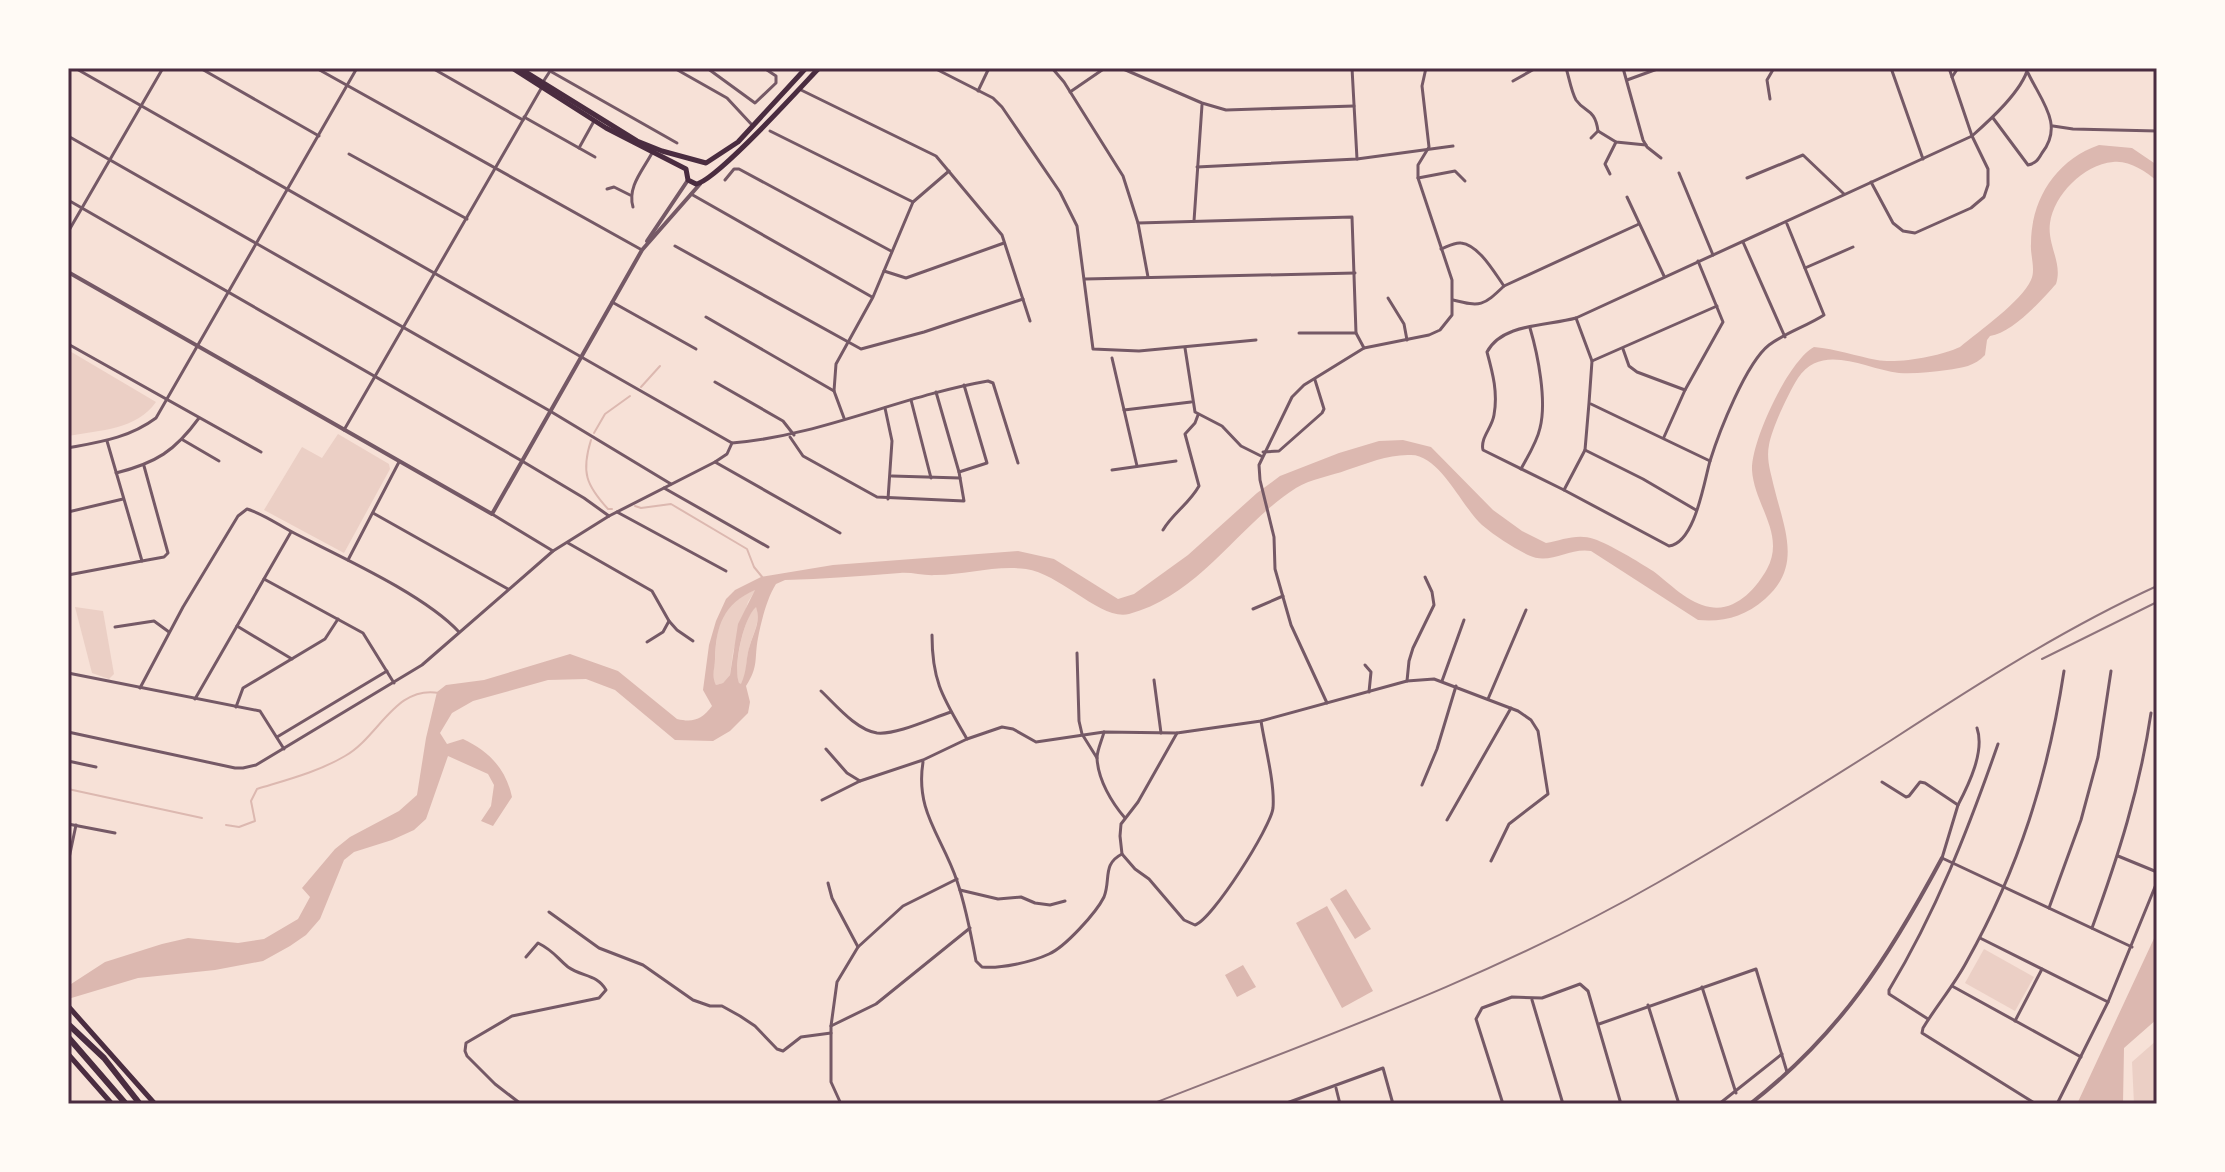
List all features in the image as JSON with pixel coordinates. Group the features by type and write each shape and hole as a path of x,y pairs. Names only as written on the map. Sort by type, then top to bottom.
{"highway":[{"path":"71,1027 104,1058 140,1104"},
{"path":"68,1037 126,1104"}],"main road":[{"path":"512,68 637,141 706,163 725,152 753,126 806,68"},
{"path":"519,68 594,121 686,169"},
{"path":"686,169 688,180 700,184 708,178 741,149 819,68"},
{"path":"686,169 694,160"},
{"path":"706,163 710,170 708,178"},
{"path":"68,1006 155,1104"},
{"path":"68,1054 112,1104"}],"street":[{"path":"75,68 732,443 792,435 936,392 988,381 993,383 1018,463"},
{"path":"68,232 163,68"},
{"path":"200,68 319,136"},
{"path":"316,68 642,250"},
{"path":"68,448 138,432 156,418 357,68"},
{"path":"432,68 595,157"},
{"path":"674,68 727,98 753,126"},
{"path":"707,68 750,101 758,102 776,83 776,76 764,68"},
{"path":"934,68 993,98 1060,192 1077,226 1093,349 1139,351 1256,340"},
{"path":"978,91 989,68"},
{"path":"1052,68 1123,176 1138,223 1148,277"},
{"path":"1070,92 1105,68"},
{"path":"1121,68 1202,103 1226,110 1354,106"},
{"path":"1352,68 1357,159"},
{"path":"1327,703 1291,625 1275,569 1272,526 1260,480 1262,454 1292,397 1315,378 1364,348 1440,330 1452,315 1452,280 1418,178 1418,165 1429,147 1422,86 1426,68"},
{"path":"1513,81 1536,68"},
{"path":"1566,68 1577,101 1592,113 1598,131 1616,142 1646,145"},
{"path":"1623,68 1646,145 1661,158"},
{"path":"1627,80 1660,68"},
{"path":"1770,99 1767,80 1774,68"},
{"path":"1891,68 1923,159"},
{"path":"1871,182 1893,223 1903,231 1915,233 1971,208 1984,197 1988,169 1972,136 1949,68"},
{"path":"1952,77 1958,68"},
{"path":"2057,68 2157,69"},
{"path":"344,430 551,69 677,143"},
{"path":"1787,224 1823,316 1768,345 1757,361 1727,413 1696,510 1681,541 1669,546 1483,450 1481,447 1494,418 1496,398 1494,374 1487,352 1521,327 1530,328 1576,318 1664,276 1787,224 1844,194 1972,136 1993,118 2028,70 2053,126 2052,140 2035,163 2028,165 1993,118"},
{"path":"727,98 735,87"},
{"path":"799,89 936,156 1002,235 1030,321"},
{"path":"1194,221 1202,103"},
{"path":"579,148 594,121"},
{"path":"2053,126 2157,131"},
{"path":"770,131 913,202"},
{"path":"1591,138 1598,131"},
{"path":"68,136 550,411 671,484"},
{"path":"1610,174 1605,164 1616,142"},
{"path":"1197,167 1357,159 1453,146"},
{"path":"633,207 630,195 652,153"},
{"path":"349,154 467,219"},
{"path":"1747,178 1803,155 1844,194"},
{"path":"725,180 737,168 891,251"},
{"path":"844,418 834,391 836,364 873,297 913,202 949,171"},
{"path":"1418,178 1455,171 1465,181"},
{"path":"1679,173 1713,255"},
{"path":"492,514 642,250 688,180"},
{"path":"642,250 700,184"},
{"path":"607,189 614,187 630,195"},
{"path":"691,194 873,297"},
{"path":"1627,197 1664,276"},
{"path":"68,200 522,461 609,516"},
{"path":"1138,223 1352,217 1356,333 1364,348"},
{"path":"1453,300 1478,305 1487,302 1504,286 1639,224"},
{"path":"1743,241 1785,337"},
{"path":"884,271 904,279 1005,243"},
{"path":"1441,249 1455,243 1475,250 1504,286"},
{"path":"675,246 861,349 1023,299"},
{"path":"1805,268 1853,247"},
{"path":"1664,437 1685,390 1723,322 1698,261"},
{"path":"68,272 553,551"},
{"path":"1085,279 1355,273"},
{"path":"1388,298 1404,324 1407,340"},
{"path":"612,302 696,349"},
{"path":"1592,361 1717,306"},
{"path":"706,317 834,391"},
{"path":"1564,490 1585,450 1592,361 1576,318"},
{"path":"1521,469 1540,428 1540,368 1530,328"},
{"path":"1299,333 1356,333"},
{"path":"68,344 261,452"},
{"path":"1185,348 1192,402 1198,415 1222,426 1241,446 1262,454 1279,451 1322,413 1324,409 1315,378"},
{"path":"1623,349 1629,366 1637,372 1685,390"},
{"path":"1112,358 1137,466"},
{"path":"715,382 783,421 803,456 870,494 888,499 964,501 936,392"},
{"path":"959,472 987,463 964,385"},
{"path":"911,400 931,478"},
{"path":"1124,410 1192,402"},
{"path":"1589,403 1710,461"},
{"path":"885,408 892,441 888,499"},
{"path":"1163,530 1173,515 1187,505 1199,486 1185,434 1198,415"},
{"path":"116,473 144,466 169,452 183,440 199,418"},
{"path":"183,440 219,461"},
{"path":"107,441 142,561"},
{"path":"68,732 243,768 256,765 422,665 553,551 609,516 715,462 727,454 732,443"},
{"path":"1585,450 1696,510"},
{"path":"1112,470 1176,461"},
{"path":"348,560 399,462"},
{"path":"715,462 840,533"},
{"path":"68,575 164,557 168,553 144,466"},
{"path":"891,476 960,478"},
{"path":"664,488 768,547"},
{"path":"68,512 123,499"},
{"path":"140,688 169,632 243,510 251,510 348,560 446,617 459,632"},
{"path":"617,512 726,571"},
{"path":"373,513 508,589"},
{"path":"195,699 291,531"},
{"path":"568,543 652,591 669,621 693,641"},
{"path":"1407,681 1413,648 1434,605 1425,577"},
{"path":"264,579 364,634 394,683"},
{"path":"1253,609 1283,596"},
{"path":"1488,699 1526,610"},
{"path":"236,707 243,688 327,637 338,619"},
{"path":"1442,681 1464,620"},
{"path":"115,627 154,621 169,632"},
{"path":"647,642 663,632 669,621"},
{"path":"237,626 292,659"},
{"path":"932,635 932,659 940,693 967,739"},
{"path":"1077,653 1082,734 1097,758 1105,787 1125,818"},
{"path":"1365,665 1371,672 1369,692"},
{"path":"277,737 387,671"},
{"path":"2036,1104 1922,1033 1980,938 2005,888 2043,782 2064,671"},
{"path":"2049,908 2081,820 2095,770 2111,671"},
{"path":"68,673 260,711 284,749"},
{"path":"822,800 860,781 923,760 967,739 1002,727 1013,729 1036,742 1104,732 1177,733 1261,721 1407,681 1434,679 1511,708 1536,725 1548,794 1509,824 1491,861"},
{"path":"1154,680 1161,733"},
{"path":"1422,785 1437,749 1456,686"},
{"path":"821,691 858,724 876,733 951,712"},
{"path":"1447,820 1511,708"},
{"path":"2092,928 2118,856 2144,763 2151,713"},
{"path":"1177,733 1138,802 1121,824 1122,854 1149,879 1184,920 1195,925 1204,921 1257,844 1273,810 1261,721"},
{"path":"1750,1104 1815,1047 1876,974 1942,858 1976,758 1980,740 1977,728"},
{"path":"1097,758 1104,732"},
{"path":"1928,1019 1889,994 1889,990 1916,946 1954,864 1998,744"},
{"path":"826,749 847,773 860,781"},
{"path":"923,760 920,780 922,802 957,879 976,961 982,967 1048,955 1084,923 1102,901 1108,868 1122,854"},
{"path":"68,761 96,767"},
{"path":"1882,782 1906,797 1920,782 1925,783 1958,805"},
{"path":"68,824 115,833"},
{"path":"68,863 76,825"},
{"path":"2118,856 2157,872"},
{"path":"1942,858 2132,947"},
{"path":"841,1104 831,1082 831,1026 837,982 858,947 903,906 957,879"},
{"path":"2057,1104 2108,1002 2157,882"},
{"path":"828,883 832,898 858,947"},
{"path":"960,890 998,899 1021,897 1050,905 1065,901"},
{"path":"549,912 599,948 643,965 693,1000 710,1006 722,1006 740,1016 755,1026 777,1049 783,1051 801,1037 831,1033"},
{"path":"831,1026 876,1004 970,928"},
{"path":"1980,938 2108,1002"},
{"path":"521,1104 467,1056 466,1043 512,1016 599,998 606,990 599,980 571,969 555,951 538,943 526,957"},
{"path":"1599,1024 1756,969 1787,1072"},
{"path":"2015,1021 2042,969"},
{"path":"1503,1104 1476,1019 1482,1008 1512,997 1532,1000 1580,984 1588,991 1621,1104"},
{"path":"1952,986 2081,1057"},
{"path":"1702,987 1736,1093"},
{"path":"1532,1000 1563,1104"},
{"path":"1648,1005 1679,1104"},
{"path":"1719,1104 1782,1054"},
{"path":"1287,1103 1383,1068 1393,1104"},
{"path":"1336,1087 1340,1104"},
{"path":"629,1104 647,1104"}],"shaded area":[{"path":"2099,145 2132,148 2157,165 2157,181 2136,167 2113,162 2091,169 2072,183 2057,202 2050,223 2058,269 2056,284 2017,322 1990,336 1981,359 1958,368 1911,373 1845,360 1819,361 1798,378 1777,421 1768,451 1788,546 1784,573 1765,599 1742,614 1726,619 1698,620 1591,551 1575,551 1552,558 1528,555 1482,525 1432,463 1411,455 1379,460 1296,488 1177,592 1129,614 1106,611 1053,579 1026,569 785,580 776,584 763,618 754,668 746,686 750,702 748,713 730,731 713,741 675,740 615,690 586,679 548,680 473,701 452,713 440,733 447,744 463,739 481,749 501,770 512,797 493,826 481,821 491,806 494,785 488,774 448,756 426,819 414,830 354,852 344,860 320,919 306,935 290,946 263,961 215,970 138,978 68,999 68,986 105,962 188,938 238,943 264,939 298,919 310,897 302,888 335,849 350,837 399,811 417,795 437,692 446,685 484,680 570,654 618,671 677,719 701,717 712,706 703,690 709,645 716,621 726,599 735,590 761,577 833,565 1018,551 1054,559 1118,599 1134,594 1188,555 1280,476 1379,441 1403,440 1431,447 1493,510 1522,531 1546,543 1576,537 1594,539 1647,567 1694,602 1710,607 1728,606 1744,597 1757,584 1772,556 1771,532 1754,483 1753,457 1773,402 1804,355 1814,347 1896,361 1960,347 2026,288 2033,267 2032,227 2041,197 2059,171","holes":["755,590 738,624 730,675 723,683 716,685 716,647 723,617 735,602","756,607 757,622 741,684 737,676 740,644"]},
{"path":"68,350 156,402 128,423 68,436"},
{"path":"338,434 389,464 390,469 344,553 264,510 302,447 322,458"},
{"path":"756,589 748,602 733,652 730,675 723,683 716,685 713,673 719,626 735,602"},
{"path":"756,606 756,626 748,650 744,679 739,684 737,666 740,644 747,621"},
{"path":"75,607 103,611 114,674 109,679 92,673"},
{"path":"1346,889 1371,929 1355,939 1330,899"},
{"path":"1327,906 1373,991 1342,1008 1296,923"},
{"path":"2157,932 2157,1019 2124,1048 2123,1104 2077,1104"},
{"path":"1984,949 2034,977 2015,1011 1965,983"},
{"path":"1243,965 1256,987 1237,997 1225,975"},
{"path":"2157,1040 2157,1104 2134,1104 2132,1062"}],"waterway":[{"path":"641,387 660,366"},
{"path":"594,433 605,414 630,396"},
{"path":"591,440 586,461 590,485 608,509 612,509"},
{"path":"635,506 671,504 747,549 754,567 763,578"},
{"path":"226,825 239,827 255,821 251,801 257,789 335,762 357,748 399,704 424,693 439,693"},
{"path":"68,789 202,818"}],"railway":[{"path":"1152,1104 1409,1003 1596,916 1745,831 2020,659 2088,620 2157,586"},
{"path":"2042,659 2157,602"}]}
